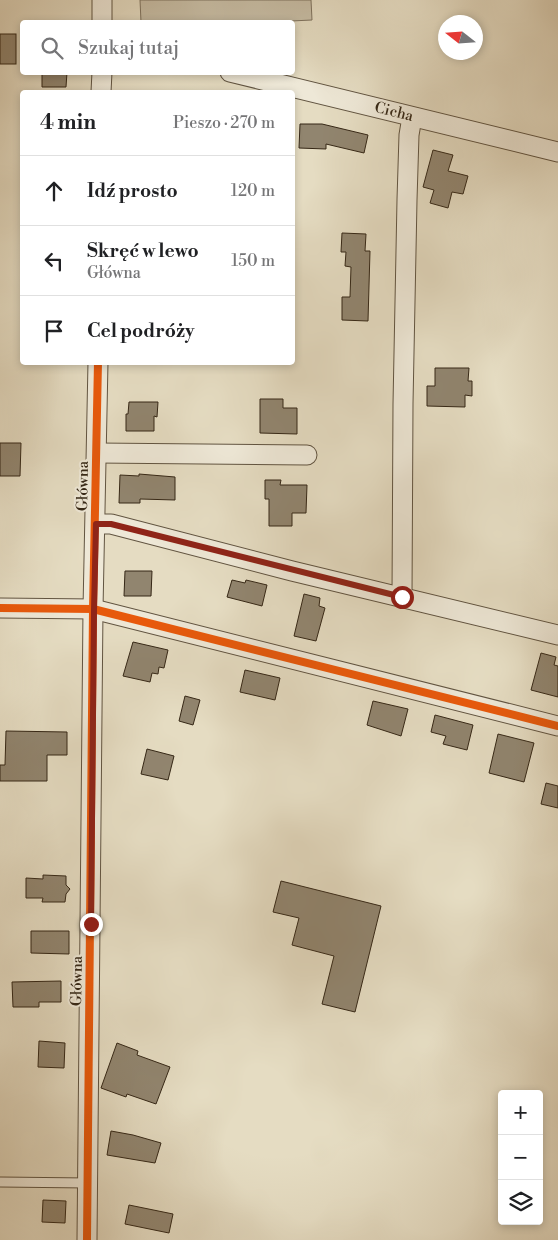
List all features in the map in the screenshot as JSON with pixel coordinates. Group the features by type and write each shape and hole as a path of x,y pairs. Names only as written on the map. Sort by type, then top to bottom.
{"street":[{"path":"102,0 102,20"},
{"path":"101,90 102,75"},
{"name":"Cicha","path":"242,75 558,152"},
{"path":"402,597 407,200 409,135 412,117"},
{"name":"Główna","path":"87,1240 98,365"},
{"path":"97,454 307,455"},
{"path":"96,524 111,524 558,636"},
{"path":"0,608 94,610 558,726"}],"lane":[{"path":"0,1182 88,1183"}],"shaded area":[{"path":"140,0 311,0 312,20 141,20"}],"building":[{"path":"0,34 16,34 16,64 0,64"},
{"path":"42,75 67,75 66,87 42,87"},
{"path":"300,124 322,124 368,135 364,153 326,144 326,149 299,148"},
{"path":"433,150 453,155 448,171 468,176 463,194 452,192 448,208 430,203 434,190 423,187"},
{"path":"342,233 366,234 365,251 370,251 368,321 342,320 342,297 350,297 351,267 345,266 346,252 341,252"},
{"path":"435,368 469,368 468,381 472,381 472,396 465,395 465,407 427,406 427,386 435,386"},
{"path":"260,399 283,399 283,408 297,408 297,434 260,433"},
{"path":"129,402 158,402 157,417 154,416 154,431 126,431 126,414 128,414"},
{"path":"0,443 21,443 20,476 0,476"},
{"path":"139,474 175,477 175,500 140,499 140,503 119,503 120,475 139,476"},
{"path":"265,480 281,480 280,485 307,485 306,513 292,513 292,526 269,526 269,499 265,499"},
{"path":"125,571 152,571 151,596 124,596"},
{"path":"232,580 245,583 246,580 267,585 262,606 227,597"},
{"path":"304,594 320,598 319,606 325,608 316,641 294,636"},
{"path":"133,642 168,650 164,668 159,667 158,674 152,673 150,682 123,676"},
{"path":"541,653 556,657 554,665 558,666 558,697 531,690"},
{"path":"245,670 280,678 275,700 240,692"},
{"path":"185,696 200,700 193,725 179,721"},
{"path":"373,701 408,709 401,736 367,725"},
{"path":"435,715 473,725 467,750 443,744 446,736 431,732"},
{"path":"6,731 67,732 67,755 47,755 47,781 0,781 0,765 5,765"},
{"path":"498,734 534,743 524,782 489,773"},
{"path":"147,749 174,756 168,780 141,774"},
{"path":"546,783 558,786 558,808 541,804"},
{"path":"43,875 66,876 66,885 70,889 66,894 65,902 42,902 43,898 26,898 26,878 43,879"},
{"path":"281,881 381,906 355,1012 322,1004 334,956 292,945 299,918 273,912"},
{"path":"31,931 69,931 69,954 31,953"},
{"path":"61,981 61,1002 39,1002 39,1007 13,1007 12,982"},
{"path":"39,1041 65,1043 64,1068 38,1067"},
{"path":"117,1043 138,1051 137,1055 170,1067 156,1104 127,1094 126,1097 101,1088"},
{"path":"111,1131 161,1143 155,1163 107,1155"},
{"path":"43,1200 66,1201 65,1223 42,1222"},
{"path":"129,1205 173,1214 169,1233 125,1224"}],"cycle path":[{"path":"87,1240 93,609 98,365"},
{"path":"0,608 93,609 558,726"}],"route":[{"path":"91,924 96,524 111,524 292,571 402,597"}]}
